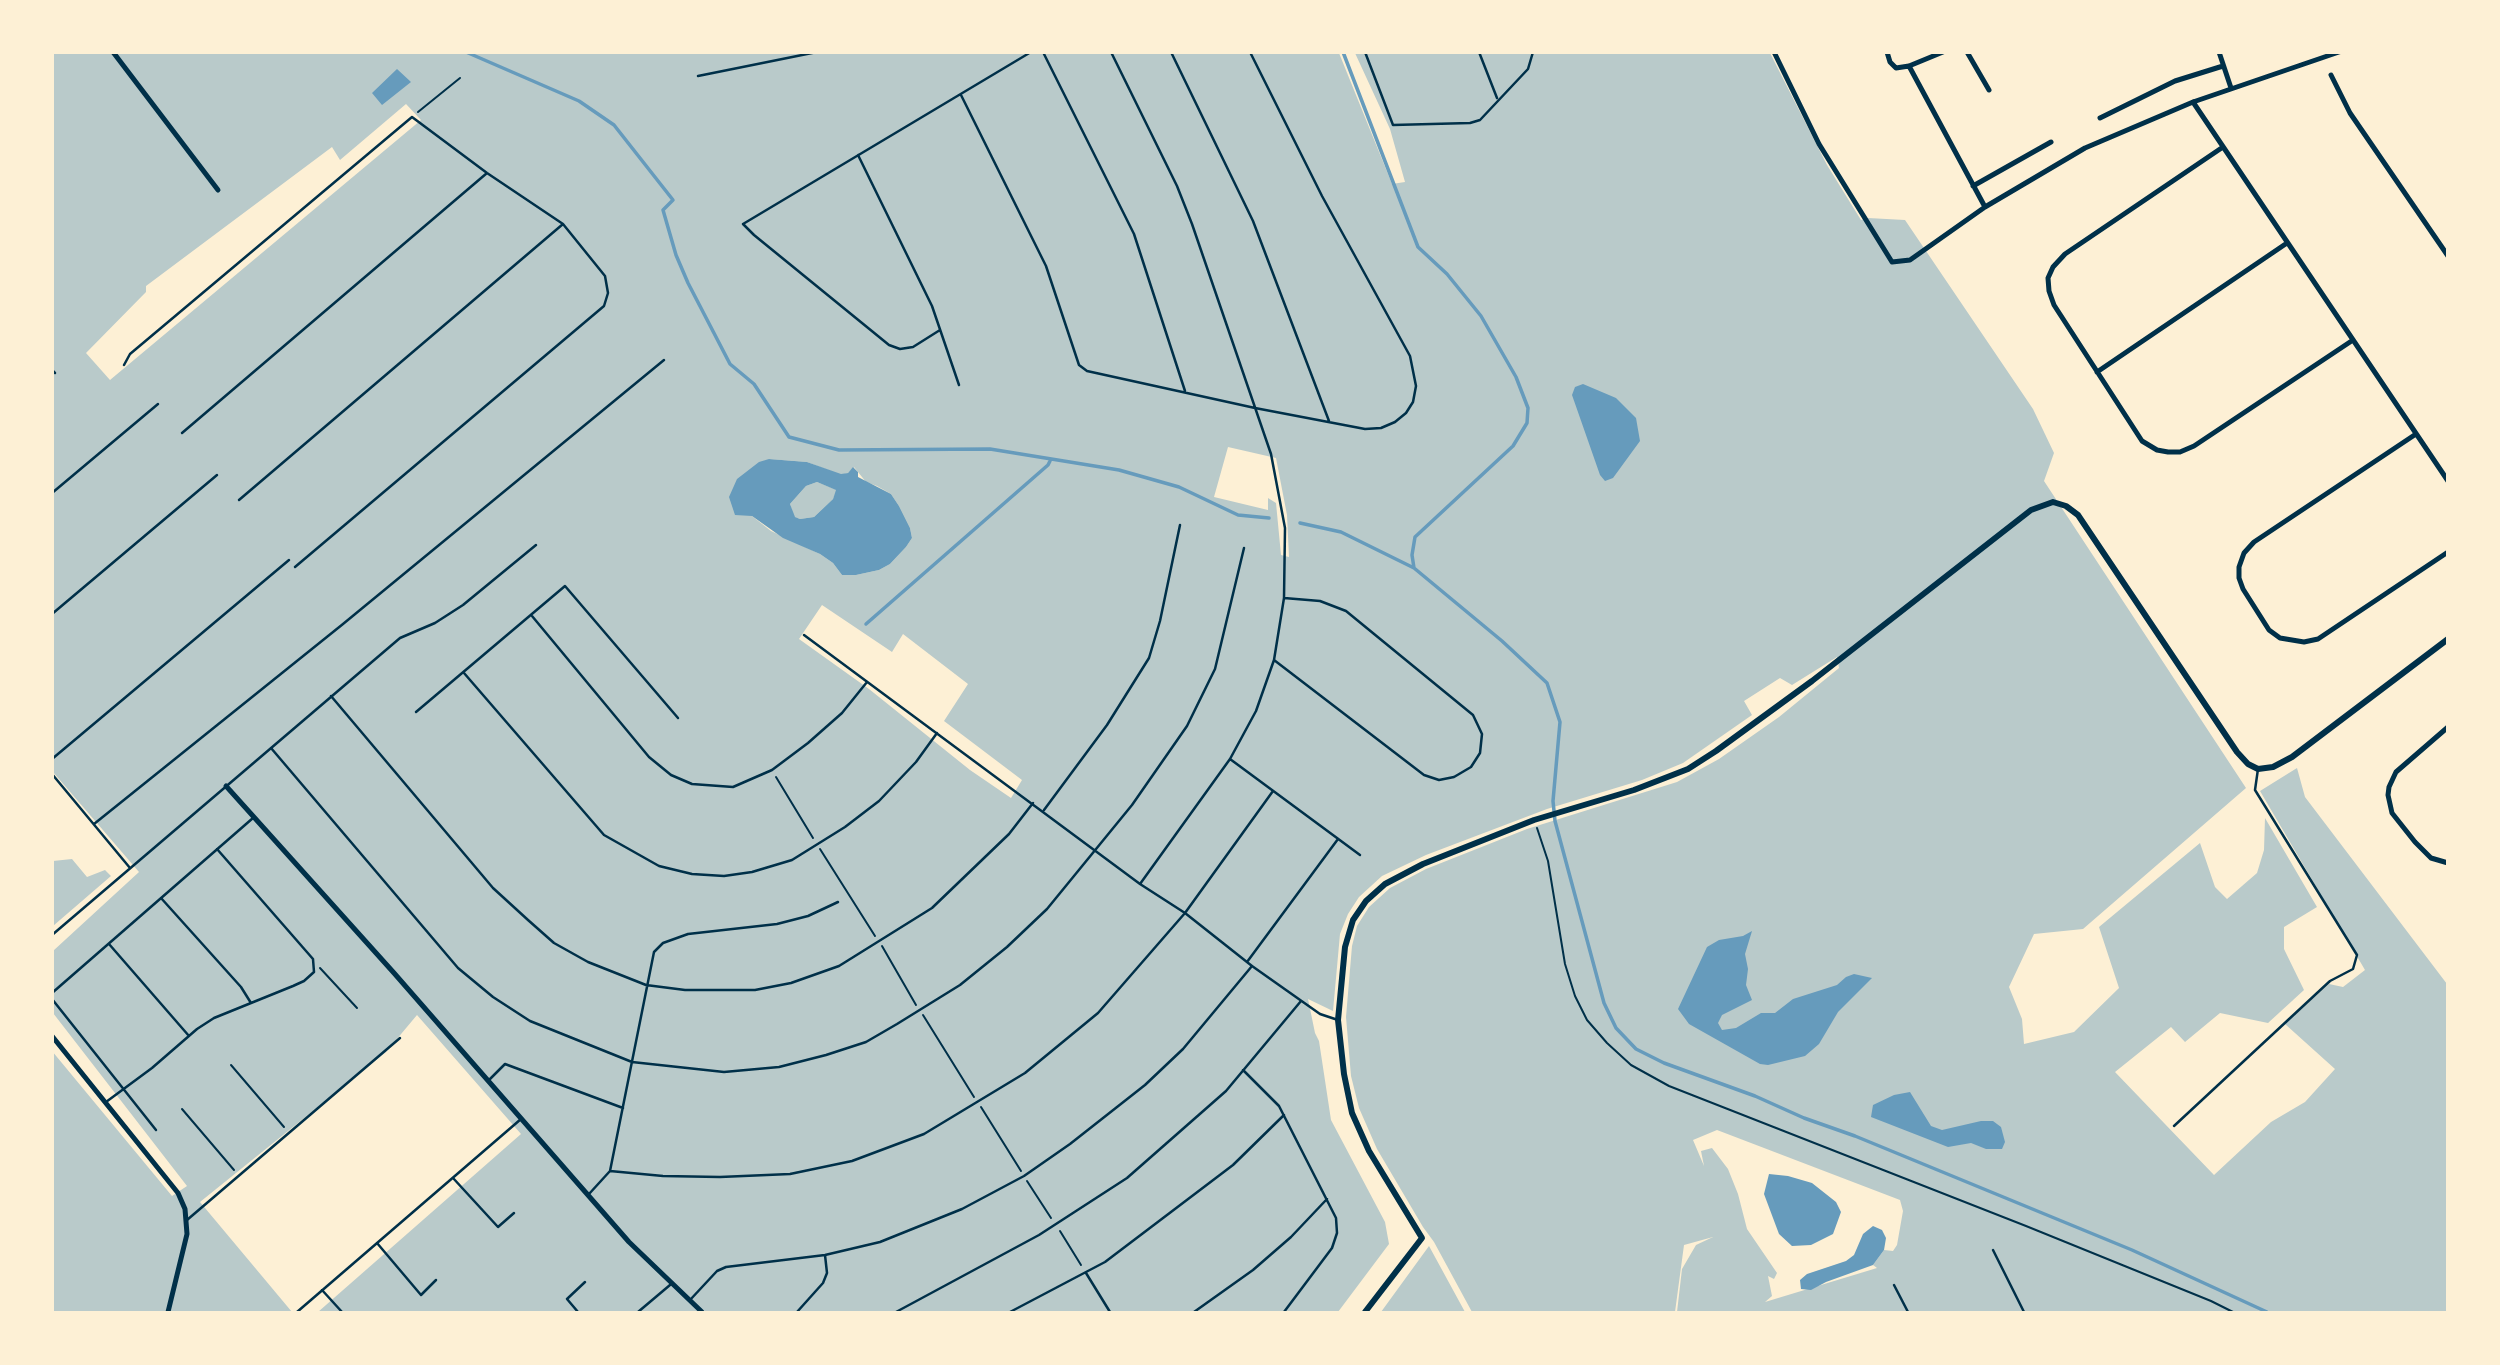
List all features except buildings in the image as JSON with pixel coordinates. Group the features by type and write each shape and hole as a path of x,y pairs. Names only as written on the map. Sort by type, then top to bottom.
{"street":[{"path":"113,52 218,190"},
{"path":"1774,52 1819,144 1892,262 1910,260 1986,207 2085,148 2193,102 2339,52"},
{"path":"1887,52 1890,62 1896,68 1909,66 1943,52"},
{"path":"1967,52 1989,90"},
{"path":"2219,52 2231,88"},
{"path":"2100,118 2175,81 2223,65"},
{"path":"1909,66 1986,207"},
{"path":"2331,75 2350,113 2448,256"},
{"path":"2193,102 2448,481"},
{"path":"1973,186 2051,142"},
{"path":"2223,147 2065,254 2053,267 2048,278 2054,305 2142,441 2157,450 2180,452 2193,446 2353,340"},
{"path":"2097,372 2287,243"},
{"path":"2416,435 2254,542 2244,553 2239,567 2239,578 2269,630 2280,638 2304,642 2318,639 2448,552"},
{"path":"1365,1312 1422,1238 1369,1151 1352,1112 1344,1074 1338,1020 1345,947 1353,920 1366,901 1385,884 1423,864 1534,820 1664,780 1716,751 1812,681 2031,510 2053,502 2066,506 2078,515 2237,752 2248,764 2258,769 2273,767 2292,757 2448,639"},
{"path":"2448,727 2396,772 2388,795 2392,813 2415,842 2431,858 2448,863"},
{"path":"226,786 629,1242 702,1312"},
{"path":"52,1036 178,1193 187,1220 187,1234 168,1312"}],"lane":[{"path":"698,76 817,52"},
{"path":"940,330 914,347 900,349 889,345 743,224 1031,52"},
{"path":"1043,52 1134,234 1185,392"},
{"path":"1111,52 1177,186 1192,224 1270,454 1285,528 1284,598 1274,660 1256,710 1230,759 1140,884"},
{"path":"1171,52 1253,221 1329,421"},
{"path":"961,95 1045,266 1079,365 1087,371 1255,408 1365,429 1381,428 1395,422 1413,402 1416,386 1410,356 1322,196 1250,52"},
{"path":"1365,52 1393,125 1470,123 1480,120 1528,69 1533,52"},
{"path":"1479,52 1497,100"},
{"path":"124,365 130,354 412,117 487,173 563,224 605,276 608,293 604,306 295,567"},
{"path":"858,155 932,306 959,385"},
{"path":"182,433 487,173"},
{"path":"239,500 563,224"},
{"path":"94,824 664,360"},
{"path":"52,493 158,404"},
{"path":"52,614 217,475"},
{"path":"1044,810 1107,725 1149,657 1160,621 1180,525"},
{"path":"52,935 400,638 435,623 463,605 536,545"},
{"path":"271,748 458,968 493,997 530,1021 632,1062 724,1072 779,1067 866,1042 960,985 1007,947 1047,909 1132,805 1180,737 1215,669 1244,548"},
{"path":"52,759 289,560"},
{"path":"416,712 565,586 678,718"},
{"path":"1274,660 1423,775 1439,780 1454,778 1471,766 1480,753 1482,734 1473,715 1346,611 1320,601 1284,598"},
{"path":"532,616 649,757 671,775 692,784 733,787 772,770 842,713 867,682"},
{"path":"804,635 1044,810 1140,884 1185,913 1252,966 1320,1014 1338,1020"},
{"path":"464,673 604,835 659,866 692,874 724,876 752,872 792,860 845,827 879,801 916,762 937,733"},
{"path":"331,696 493,888 554,943 588,962 646,985 685,990 755,990 791,983 839,965 932,908 999,843 1033,803"},
{"path":"1230,759 1360,855"},
{"path":"2174,1126 2330,981 2353,969 2357,955 2255,790 2258,769"},
{"path":"52,774 130,869"},
{"path":"610,1171 663,1176 720,1177 790,1174 852,1161 924,1134 1025,1073 1098,1013 1185,913 1273,791"},
{"path":"52,993 254,817"},
{"path":"1247,962 1338,839"},
{"path":"106,1102 214,1018 304,981 314,972 313,959 217,849"},
{"path":"161,898 241,987 251,1003"},
{"path":"588,1195 610,1171 654,952 663,943 688,934 777,924 808,916 838,902"},
{"path":"109,944 189,1036"},
{"path":"689,1301 717,1271 726,1267 776,1263 880,1242 962,1209 1024,1176 1145,1085 1183,1049 1252,966"},
{"path":"52,999 156,1130"},
{"path":"896,1312 1039,1236 1127,1178 1226,1091 1301,1000"},
{"path":"187,1220 400,1038"},
{"path":"488,1082 505,1064 623,1108"},
{"path":"1243,1070 1279,1107 1336,1217 1337,1233 1332,1248 1284,1312"},
{"path":"1010,1312 1105,1262 1233,1165 1284,1115"},
{"path":"297,1312 521,1119"},
{"path":"453,1178 498,1227 514,1213"},
{"path":"1194,1312 1253,1270 1291,1237 1327,1199"},
{"path":"377,1243 421,1294 436,1280"},
{"path":"1993,1250 2024,1312"},
{"path":"797,1312 823,1283 827,1273 825,1255"},
{"path":"1086,1273 1110,1312"},
{"path":"578,1312 567,1298 585,1282"},
{"path":"638,1312 673,1283"},
{"path":"1894,1285 1908,1312"},
{"path":"322,1290 342,1312"}],"path":[{"path":"412,117 460,78"},
{"path":"772,770 1086,1273"},
{"path":"1534,820 1548,861 1565,964 1575,996 1587,1020 1606,1043 1631,1065 1669,1086 1962,1200 2233,1312"},
{"path":"313,959 357,1008"},
{"path":"231,1065 289,1133"},
{"path":"182,1109 239,1176"}],"shaded area":[{"path":"53,53 1339,53 1392,184 1405,182 1390,129 1355,53 1770,53 1827,165 1861,220 1905,220 2033,409 2054,453 2044,481 2246,788 2083,929 2034,934 2009,987 2022,1019 2024,1044 2074,1032 2119,988 2099,927 2200,843 2215,887 2227,899 2257,873 2264,850 2265,818 2317,907 2284,927 2284,949 2304,990 2268,1023 2220,1013 2185,1042 2171,1027 2115,1072 2214,1175 2271,1122 2305,1102 2335,1069 2285,1024 2329,984 2343,987 2365,970 2260,791 2297,768 2305,797 2447,984 2447,1312 1677,1312 1682,1269 1696,1245 1713,1237 1684,1245 1675,1312 1472,1312 1434,1242 1377,1149 1359,1108 1351,1076 1346,1017 1352,946 1357,926 1369,907 1390,888 1426,869 1527,829 1677,782 1719,759 1779,717 1839,668 1837,657 1792,685 1780,678 1744,701 1752,715 1683,763 1642,780 1547,809 1426,855 1382,876 1359,897 1340,934 1333,1011 1308,999 1319,1041 1331,1120 1385,1222 1389,1244 1338,1312 318,1312 521,1134 417,1015 386,1052 200,1202 292,1312 53,1312 52,1051 172,1196 187,1186 53,1013 53,951 139,872 53,772","holes":["406,104 421,120 110,380 86,353 146,292 146,286 332,147 340,160","1228,447 1276,458 1287,515 1289,557 1281,555 1276,503 1268,498 1268,510 1214,497","769,459 807,462 841,475 854,467 866,482 891,494 910,528 912,538 890,564 879,570 842,575 833,563 820,554 771,531 752,516","822,605 892,652 903,634 968,684 944,721 1022,780 1011,798 970,770 869,689 799,639","1717,1130 1900,1200 1903,1211 1897,1245 1893,1251 1884,1250 1873,1265 1877,1268 1765,1302 1772,1296 1768,1276 1774,1279 1777,1273 1747,1229 1728,1169 1712,1148 1701,1151 1704,1166 1693,1140"]},
{"path":"817,482 837,490 833,499 814,517 794,517 790,504 806,486"},
{"path":"72,859 87,877 105,870 111,876 53,926 53,861"},
{"path":"1429,1246 1465,1312 1381,1312"}],"water":[{"path":"397,69 411,82 382,105 372,93"},
{"path":"1583,384 1616,398 1636,418 1640,441 1613,478 1605,481 1600,475 1572,395 1575,387"},
{"path":"769,459 807,462 841,474 848,473 853,467 858,472 858,477 891,494 910,528 912,538 890,564 879,570 842,575 833,563 820,554 783,538 752,516 735,515 729,497 737,479 759,462","holes":["817,482 836,490 833,499 814,517 795,517 790,504 806,486"]},
{"path":"1752,931 1745,954 1748,969 1746,985 1752,1000 1722,1015 1718,1023 1722,1030 1736,1028 1761,1013 1775,1013 1793,999 1837,985 1854,974 1872,978 1838,1012 1819,1044 1805,1056 1768,1065 1760,1064 1689,1024 1678,1009 1707,947 1719,940 1743,936"},
{"path":"1910,1092 1931,1126 1942,1130 1993,1121 2001,1127 2005,1142 2002,1149 1986,1149 1971,1143 1948,1147 1871,1117 1873,1105 1894,1095"},
{"path":"1769,1174 1812,1183 1836,1202 1841,1212 1833,1234 1811,1245 1792,1246 1779,1234 1764,1194"},
{"path":"1873,1226 1882,1230 1886,1238 1884,1250 1873,1265 1811,1290 1801,1289 1800,1280 1807,1274 1846,1261 1854,1255 1863,1234"}],"waterway":[{"path":"466,52 579,101 614,125 673,200 663,210 676,255 730,364 754,384 789,437 839,450 990,449 1119,470 1179,487 1238,515 1269,518"},
{"path":"1343,52 1418,247 1447,274 1481,316 1516,377 1528,408 1527,423 1513,446 1415,537 1412,555 1414,568 1502,641 1547,683 1560,722 1553,801 1555,821 1604,1003 1616,1028 1636,1049 1664,1063 1755,1096 2132,1250 2267,1312"},
{"path":"866,624 1050,461"},
{"path":"1300,523 1341,532 1414,568"}]}
